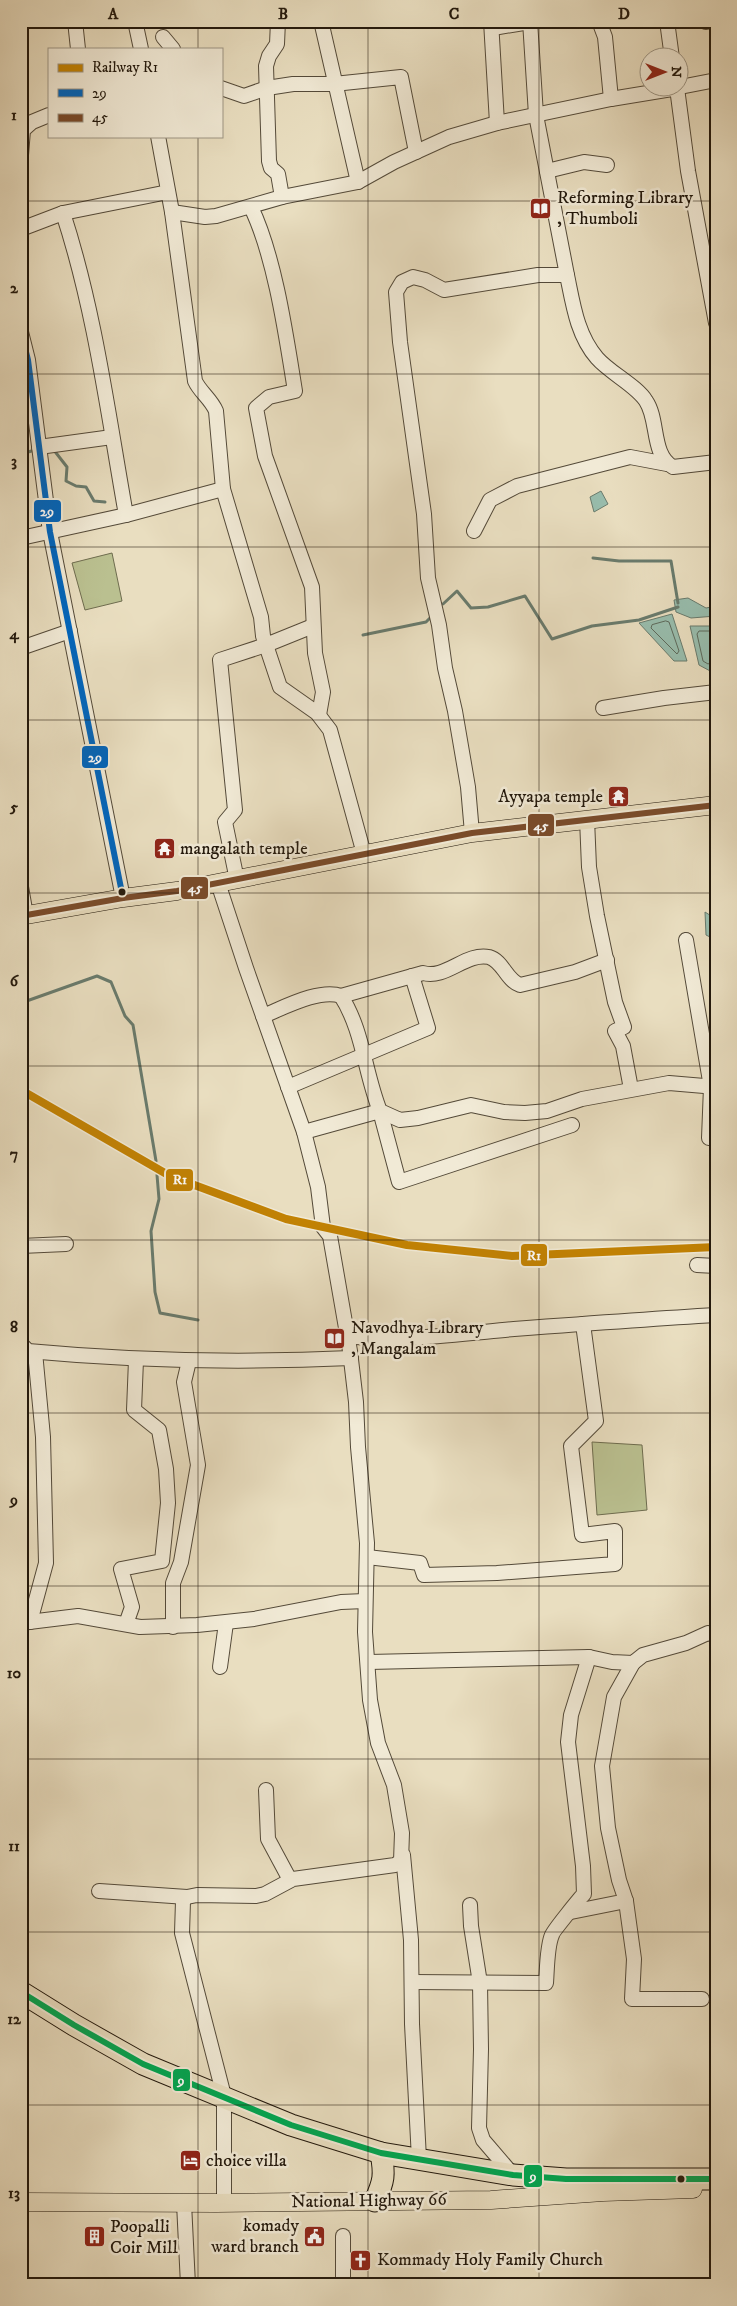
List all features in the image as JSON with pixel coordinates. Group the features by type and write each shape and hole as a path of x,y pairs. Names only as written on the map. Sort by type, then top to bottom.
{"highway":[{"path":"21,1992 143,2064 291,2124 381,2153 520,2175 566,2179 716,2179"},
{"path":"374,2202 383,2184 385,2174 381,2153"},
{"path":"520,2175 590,2168 716,2168"}],"main road":[{"path":"24,916 237,880 472,833 587,819 655,814 716,805"},
{"name":"National Highway 66","path":"21,2202 224,2203 491,2200 603,2192 716,2188"}],"street":[{"path":"75,21 78,48"},
{"path":"135,21 141,48"},
{"path":"278,21 277,44 266,63 269,161 271,168 278,174 282,197"},
{"path":"321,21 358,182"},
{"path":"599,21 605,37 611,99"},
{"path":"667,21 671,48"},
{"path":"496,123 492,25 532,22 536,115 579,327 597,358 647,401 662,456 667,464"},
{"path":"163,37 172,48"},
{"path":"222,88 244,96 267,88 293,84 334,84 401,76 416,152"},
{"path":"690,85 716,80"},
{"path":"172,212 205,217 250,208 282,197 358,182 449,137 496,123 640,94"},
{"path":"679,98 688,171 716,323"},
{"path":"21,155 22,130 32,122 48,115"},
{"path":"158,138 172,212 195,380 197,386 213,403 216,411 224,489 261,617 266,645 280,687 318,715 330,730 364,854"},
{"path":"547,171 584,162 607,165"},
{"path":"21,229 63,213 168,192"},
{"path":"250,208 257,221 272,268 295,391 269,397 256,408 265,456 312,587 315,653 323,692 318,715"},
{"path":"63,213 74,249 88,309 126,515"},
{"path":"472,833 468,786 445,668 439,625 428,578 424,514 400,342 396,292 402,282 413,277 425,280 444,290 538,275 567,275"},
{"path":"22,338 50,532 122,898"},
{"path":"39,446 112,437"},
{"path":"474,531 490,500 517,486 630,457 667,464 673,467 716,462"},
{"path":"21,538 126,515 224,489"},
{"path":"237,880 225,822 236,810 220,660 266,645 314,626"},
{"path":"21,648 70,631"},
{"path":"603,708 716,692"},
{"path":"587,819 589,867 615,1002 624,1027 615,1031 623,1046 631,1089"},
{"path":"218,883 304,1132 318,1188 324,1227 330,1236 351,1358 367,1557 365,1632 372,1717 378,1743 394,1785 402,1833 402,1855 411,1940 419,2159"},
{"path":"21,887 24,916"},
{"path":"686,940 713,1087 710,1138"},
{"path":"263,1016 312,997 332,994 341,996 423,973 431,976 475,958 487,957 496,960 509,978 520,985 581,970 607,960"},
{"path":"288,1087 428,1028 412,976"},
{"path":"341,996 346,1004 363,1055 399,1182 572,1125"},
{"path":"304,1132 380,1111 400,1120 418,1118 471,1105 504,1112 524,1113 546,1111 582,1099 625,1093 631,1089 669,1083 713,1087"},
{"path":"21,1246 66,1244"},
{"path":"697,1265 716,1266"},
{"path":"346,1336 380,1339 716,1315"},
{"path":"367,1557 420,1563 424,1575 497,1573 615,1564 615,1531 582,1535 571,1446 596,1421 583,1324"},
{"path":"21,1344 28,1351 35,1352 136,1360 278,1362 351,1358"},
{"path":"35,1352 43,1438 46,1563 26,1622 85,1616 149,1627 226,1623 282,1615 340,1602 365,1601"},
{"path":"126,1624 132,1607 121,1569 162,1561 168,1503 166,1468 159,1430 134,1410 136,1360"},
{"path":"173,1626 173,1583 181,1562 198,1465 184,1382 189,1360"},
{"path":"220,1667 226,1623"},
{"path":"702,1999 632,1999 634,1959 626,1901 619,1880 608,1828 602,1766 614,1697 633,1663 643,1656 686,1643 708,1633 716,1636"},
{"path":"368,1662 589,1657 612,1662 633,1663"},
{"path":"412,1982 546,1983 552,1934 571,1912 576,1901 584,1894 568,1742 572,1715 589,1657"},
{"path":"266,1790 268,1839 290,1880"},
{"path":"99,1890 187,1897 256,1896 290,1880 395,1865 401,1861 402,1855"},
{"path":"187,1897 183,1901 182,1933 224,2096 224,2203"},
{"path":"571,1912 626,1901"},
{"path":"470,1905 471,1926 480,1983 482,2049 479,2128 483,2140 520,2175"},
{"path":"184,2203 188,2285"},
{"path":"343,2236 343,2285"}],"shaded area":[{"path":"112,553 122,601 85,610 72,563"},
{"path":"592,1442 642,1445 647,1510 597,1515"}],"water":[{"path":"601,491 608,504 594,512 590,497"},
{"path":"688,598 706,608 716,606 716,616 691,618 676,612 674,600"},
{"path":"672,614 687,661 674,661 639,623"},
{"path":"690,626 716,626 716,657 712,672 699,665"},
{"path":"705,912 716,919 716,940 706,935"}],"waterway":[{"path":"53,449 67,467 66,481 76,486 86,487 94,501 105,502"},
{"path":"21,454 35,450"},
{"path":"593,558 619,561 671,561 678,603"},
{"path":"443,604 457,591 471,608 488,607 525,596 552,639 592,626 639,620 678,607"},
{"path":"363,635 426,622 431,617"},
{"path":"21,1003 97,976 111,982 125,1016 133,1025 156,1161"},
{"path":"157,1175 159,1199 151,1231 155,1292 160,1313 198,1320"}],"rail line":[{"name":"R1","path":"21,1090 170,1176 286,1219 407,1245 512,1256 716,1247"}],"transit line":[{"name":"29","path":"21,332 28,360 50,532 123,898"},
{"name":"45","path":"21,916 123,898 177,891 472,833 716,805"},
{"name":"9","path":"21,1992 143,2064 291,2125 381,2153 513,2175 566,2179 716,2179"}],"place":[{"name":"Reforming Library , Thumboli","path":"541,208"},
{"name":"Ayyapa temple","path":"619,797"},
{"name":"mangalath temple","path":"164,849"},
{"name":"Navodhya Library , Mangalam","path":"335,1338"},
{"name":"choice villa","path":"190,2161"},
{"name":"komady ward branch","path":"315,2236"},
{"name":"Poopalli Coir Mill","path":"94,2237"},
{"name":"Kommady Holy Family Church","path":"361,2260"}]}
